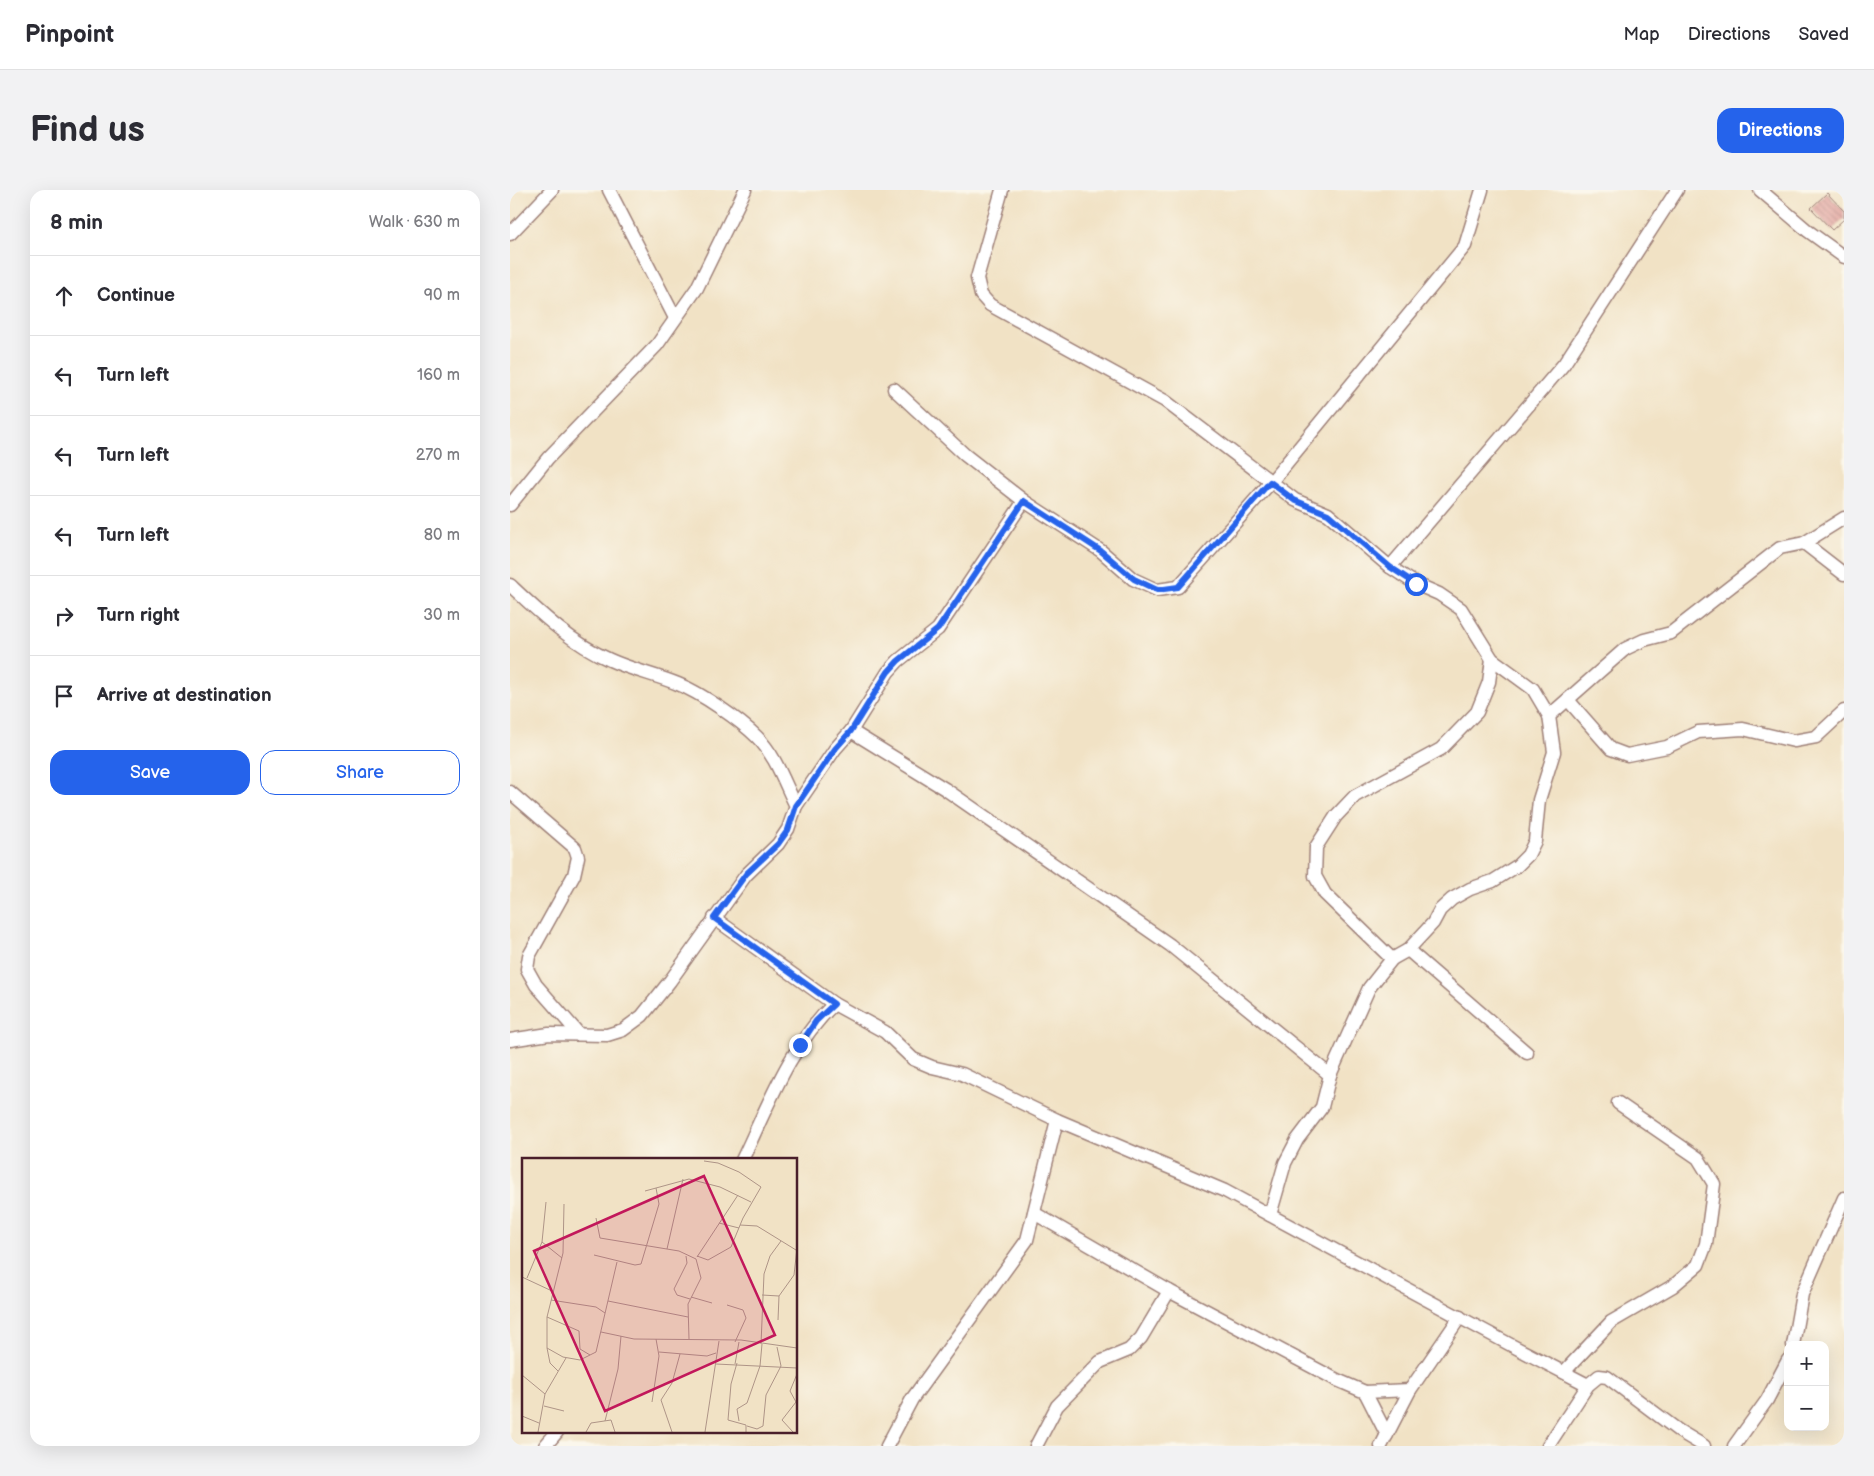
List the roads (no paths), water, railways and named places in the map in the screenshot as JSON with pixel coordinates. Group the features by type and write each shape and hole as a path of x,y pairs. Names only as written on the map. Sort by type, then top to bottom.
{"street":[{"path":"510,234 552,190"},
{"path":"609,190 675,318"},
{"path":"510,505 548,458 657,344 696,288 745,190"},
{"path":"1002,190 977,278 981,295 990,304 1165,401 1294,500 1328,514 1390,567 1416,584 1439,594 1461,609 1492,659 1533,689 1549,716 1554,752 1539,800 1535,841 1528,856 1518,866 1493,881 1470,889 1452,899 1440,910 1432,923 1408,950 1392,959 1369,988 1330,1074 1322,1107 1298,1140 1285,1163 1270,1215"},
{"path":"894,389 966,454 1024,501 1101,551 1134,579 1157,590 1178,587 1270,482 1465,246 1482,190"},
{"path":"1390,567 1564,364 1677,190"},
{"path":"1760,190 1808,232 1844,257"},
{"path":"510,1040 549,1034 562,1036 578,1033 606,1035 624,1030 642,1016 670,981 746,874 778,844 788,830 796,806 835,749 851,731 888,672 898,661 938,629 1024,501"},
{"path":"1549,716 1626,649 1644,640 1671,633 1780,548 1804,542 1844,518"},
{"path":"1804,542 1844,574"},
{"path":"510,585 557,628 580,644 610,660 678,684 702,695 757,737 776,761 796,806"},
{"path":"1392,959 1325,894 1315,876 1316,847 1336,816 1355,796 1441,749 1477,712 1490,682 1492,659"},
{"path":"1568,700 1611,749 1627,755 1667,747 1698,732 1743,729 1794,741 1816,737 1844,711"},
{"path":"851,731 946,789 1170,945 1330,1074"},
{"path":"510,792 574,848 578,857 574,875 529,956 527,969 536,985 578,1033"},
{"path":"714,918 834,1004 885,1032 912,1059 932,1067 962,1074 1057,1120 1225,1190 1588,1384"},
{"path":"1408,950 1527,1053"},
{"path":"743,1158 800,1045 816,1021 834,1004"},
{"path":"1564,1372 1611,1322 1674,1286 1698,1265 1706,1244 1714,1184 1698,1158 1618,1103"},
{"path":"887,1446 912,1400 1027,1240 1057,1120"},
{"path":"1794,1341 1802,1294 1844,1198"},
{"path":"1034,1213 1169,1291 1364,1392 1410,1390"},
{"path":"1036,1446 1057,1406 1100,1362 1128,1350 1141,1338 1169,1291"},
{"path":"1384,1440 1410,1390 1460,1317"},
{"path":"1734,1446 1767,1400 1784,1368"},
{"path":"1548,1446 1588,1384 1599,1376 1606,1377 1679,1431 1704,1446"},
{"path":"1364,1392 1384,1440"},
{"path":"545,1446 555,1434"}]}
